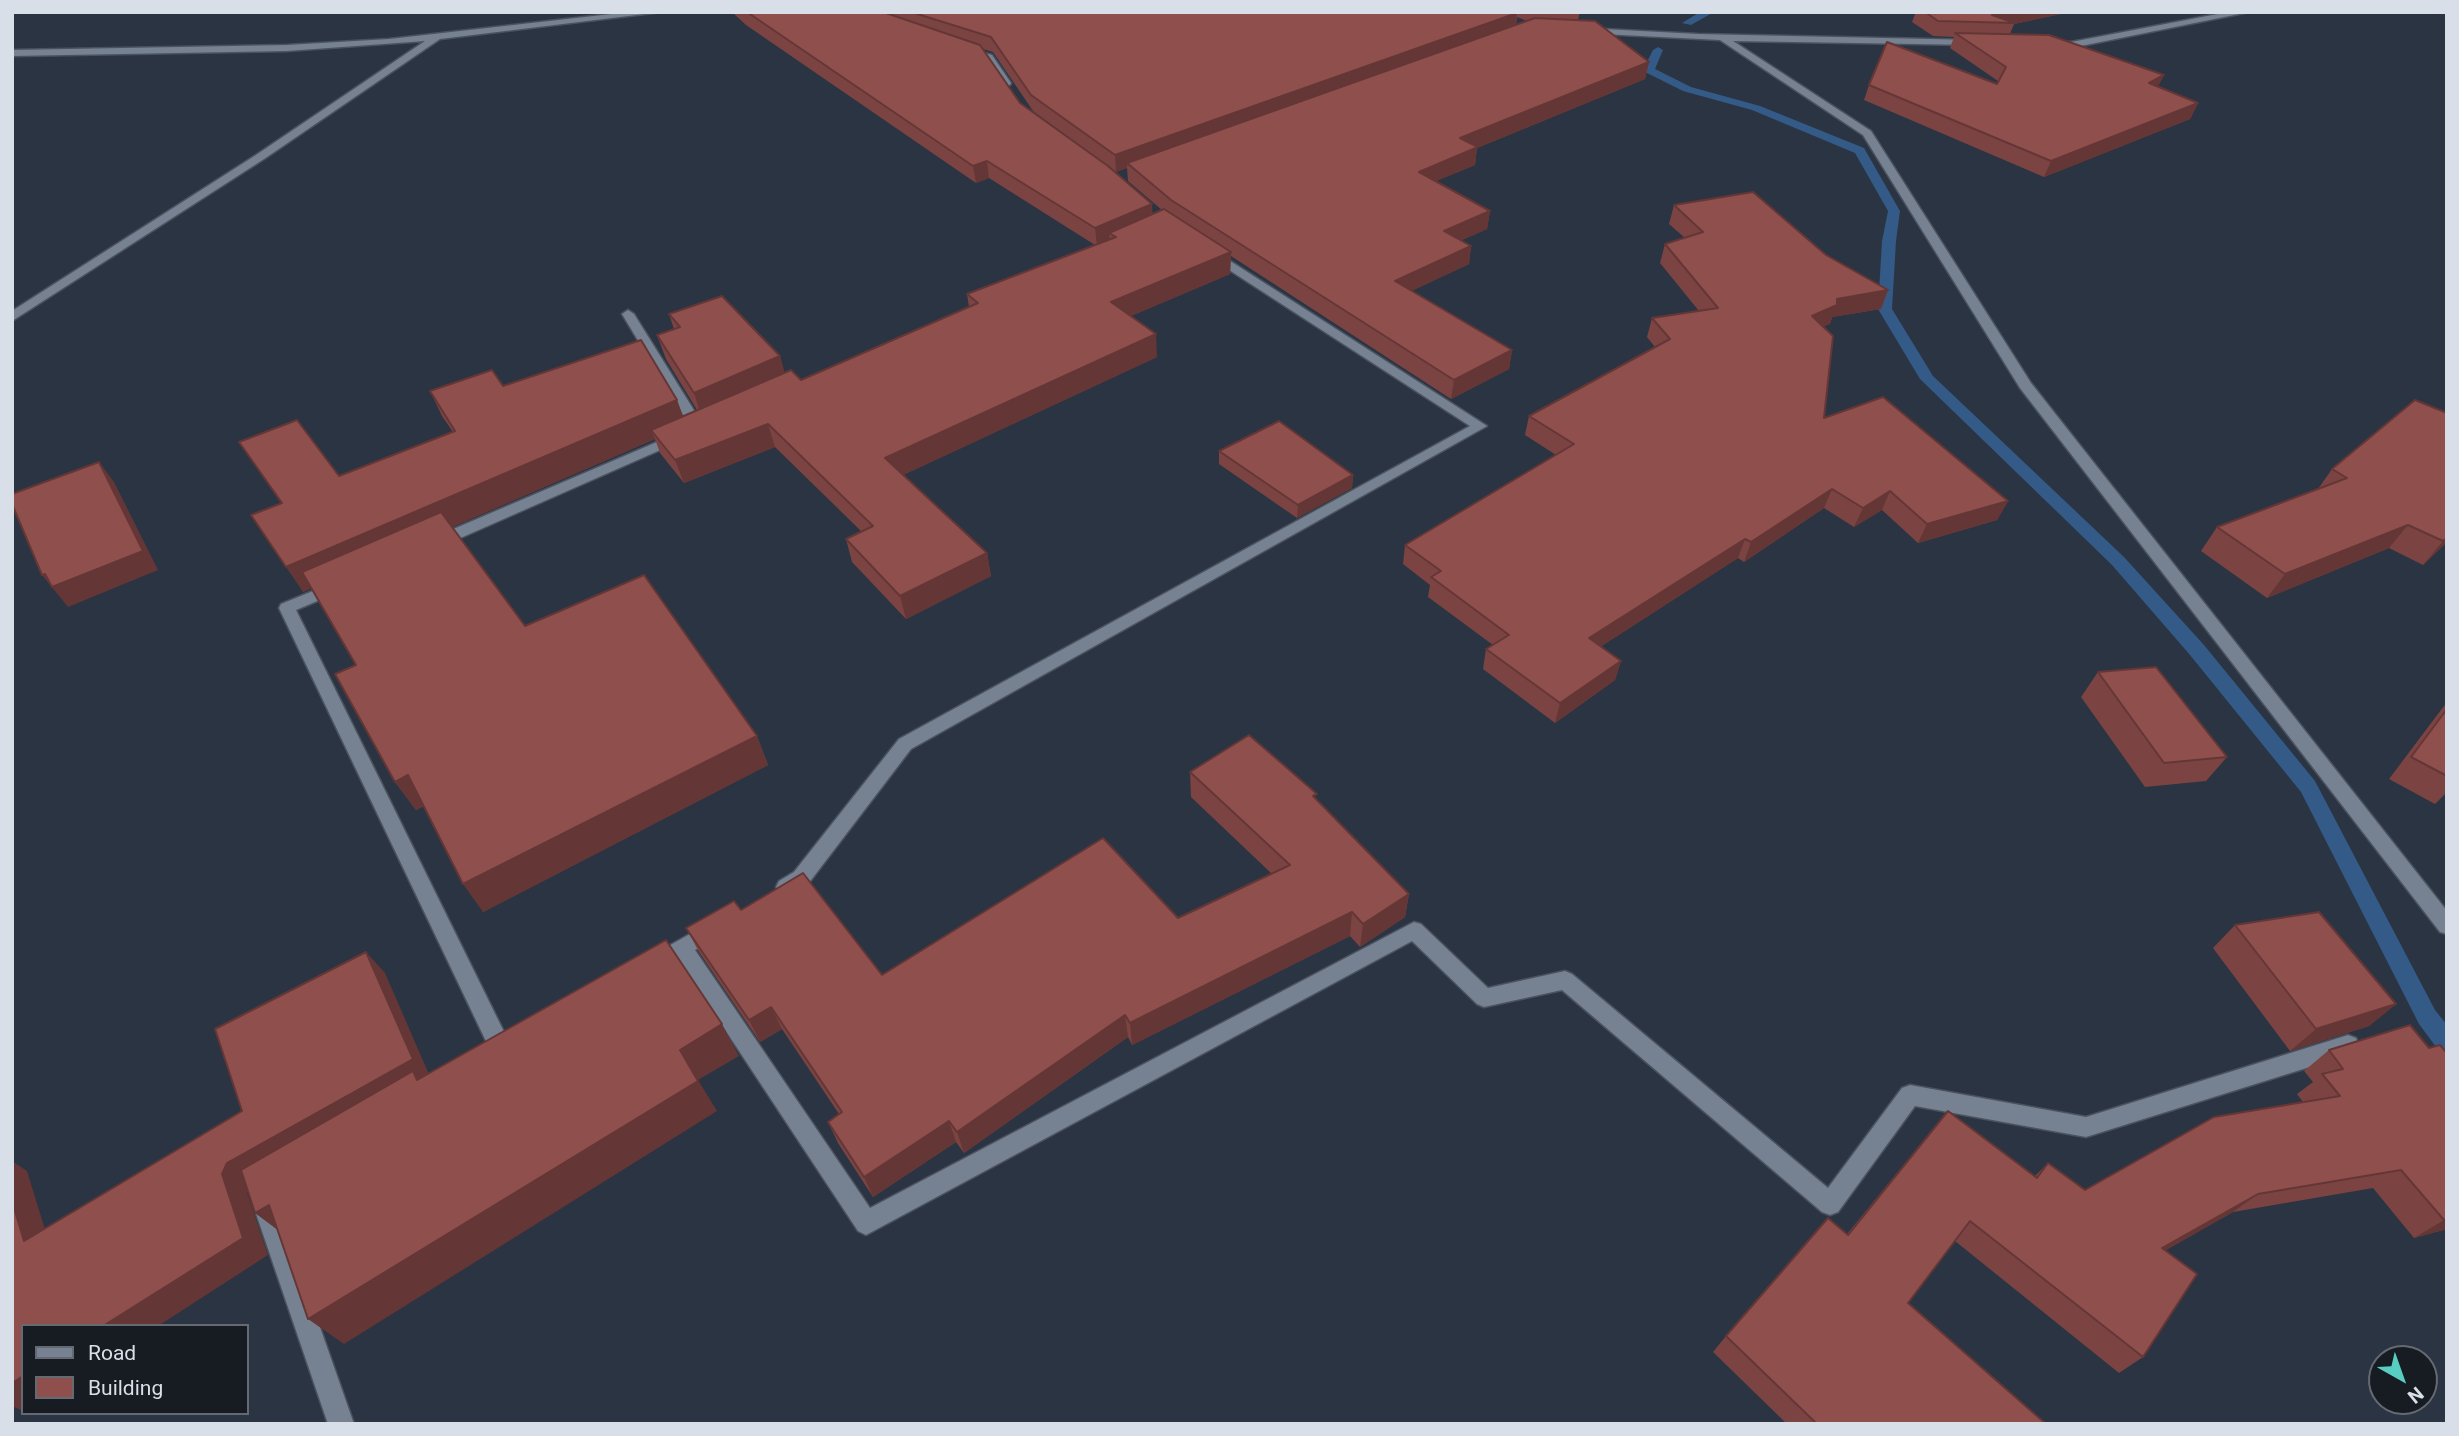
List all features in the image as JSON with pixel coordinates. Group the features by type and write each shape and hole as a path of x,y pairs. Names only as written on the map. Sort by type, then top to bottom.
{"street":[{"path":"12,53 287,48 438,37 654,12"},
{"path":"2044,44 2071,45 2244,12"},
{"path":"1572,30 1990,43"},
{"path":"1720,36 1867,133 2025,385 2447,926"},
{"path":"12,317 260,157 438,37"},
{"path":"950,44 988,57 1012,92"},
{"path":"765,899 801,878 905,744 1480,426 1201,246"},
{"path":"424,548 704,425 628,314"},
{"path":"349,581 287,608 503,1053"},
{"path":"646,969 729,920"},
{"path":"682,948 866,1223 1414,930 1484,998 1565,980 1830,1203 1910,1095 2085,1127 2366,1039"},
{"path":"478,1067 527,1039"},
{"path":"272,1185 260,1192 341,1424"}],"building":[{"path":"747,12 883,12 980,45 1020,103 1108,166 1152,204 1095,228 987,161 973,166"},
{"path":"911,12 1517,13 1115,155 1031,95 991,37"},
{"path":"1925,12 2006,12 1992,15 2015,23 1938,21"},
{"path":"1535,18 1595,21 1649,62 1460,138 1478,147 1419,172 1490,211 1444,231 1471,246 1395,281 1512,350 1454,380 1171,200 1127,163"},
{"path":"1955,33 2049,35 2164,75 2149,83 2198,103 2051,161 1869,85 1887,42 1997,84 2006,67"},
{"path":"1753,192 1826,255 1888,290 1837,299 1837,305 1812,316 1833,336 1824,418 1883,397 2008,501 1927,524 1890,491 1863,508 1832,489 1751,542 1745,539 1589,638 1621,661 1560,703 1486,649 1509,635 1431,577 1441,571 1405,545 1574,444 1529,416 1670,339 1652,318 1718,308 1665,244 1703,232 1674,205"},
{"path":"1164,209 1231,252 1111,302 1156,334 885,458 987,553 900,596 846,539 873,526 768,424 675,460 651,430 791,370 801,380 978,303 967,294 1116,237 1109,233"},
{"path":"722,296 780,356 694,393 657,335 680,327 669,314"},
{"path":"641,340 677,400 286,567 251,515 282,503 239,442 297,420 339,476 455,431 430,391 492,370 503,386"},
{"path":"2415,400 2447,413 2447,538 2443,541 2408,525 2285,574 2217,527 2347,478 2332,469"},
{"path":"1279,421 1353,475 1298,505 1219,451"},
{"path":"99,462 143,551 52,587 45,574 42,575 12,504 12,494"},
{"path":"441,512 525,626 644,575 757,736 463,884 408,775 395,782 335,674 356,665 302,572"},
{"path":"2156,667 2227,757 2164,763 2098,672"},
{"path":"2447,709 2447,776 2411,757"},
{"path":"1249,735 1317,794 1313,796 1409,894 1363,924 1352,912 1130,1023 1125,1015 957,1132 949,1121 864,1177 828,1122 842,1112 771,1007 749,1020 686,928 734,901 741,910 803,873 882,975 1103,838 1178,918 1290,865 1190,772"},
{"path":"2319,912 2396,1004 2316,1029 2235,925"},
{"path":"666,940 722,1024 680,1050 698,1081 308,1319 269,1205 255,1213 241,1170 413,1071 417,1080"},
{"path":"366,952 413,1059 227,1163 222,1174 243,1238 106,1324 21,1324 21,1377 12,1383 12,1201 24,1241 242,1111 215,1029"},
{"path":"2410,1025 2429,1048 2440,1045 2447,1053 2447,1219 2444,1220 2401,1170 2258,1194 2162,1248 2197,1274 2143,1357 1970,1221 1908,1303 2046,1424 1817,1424 1726,1336 1828,1218 1848,1235 1948,1111 2037,1178 2048,1163 2085,1190 2214,1117 2340,1096 2322,1074 2343,1069 2329,1050"}],"waterway":[{"path":"1687,23 1709,12"},
{"path":"1658,50 1649,70 1687,89 1756,108 1860,151 1894,211 1889,241 1885,309 1927,379 2118,561 2197,650 2308,787 2427,1017 2447,1044"}]}
